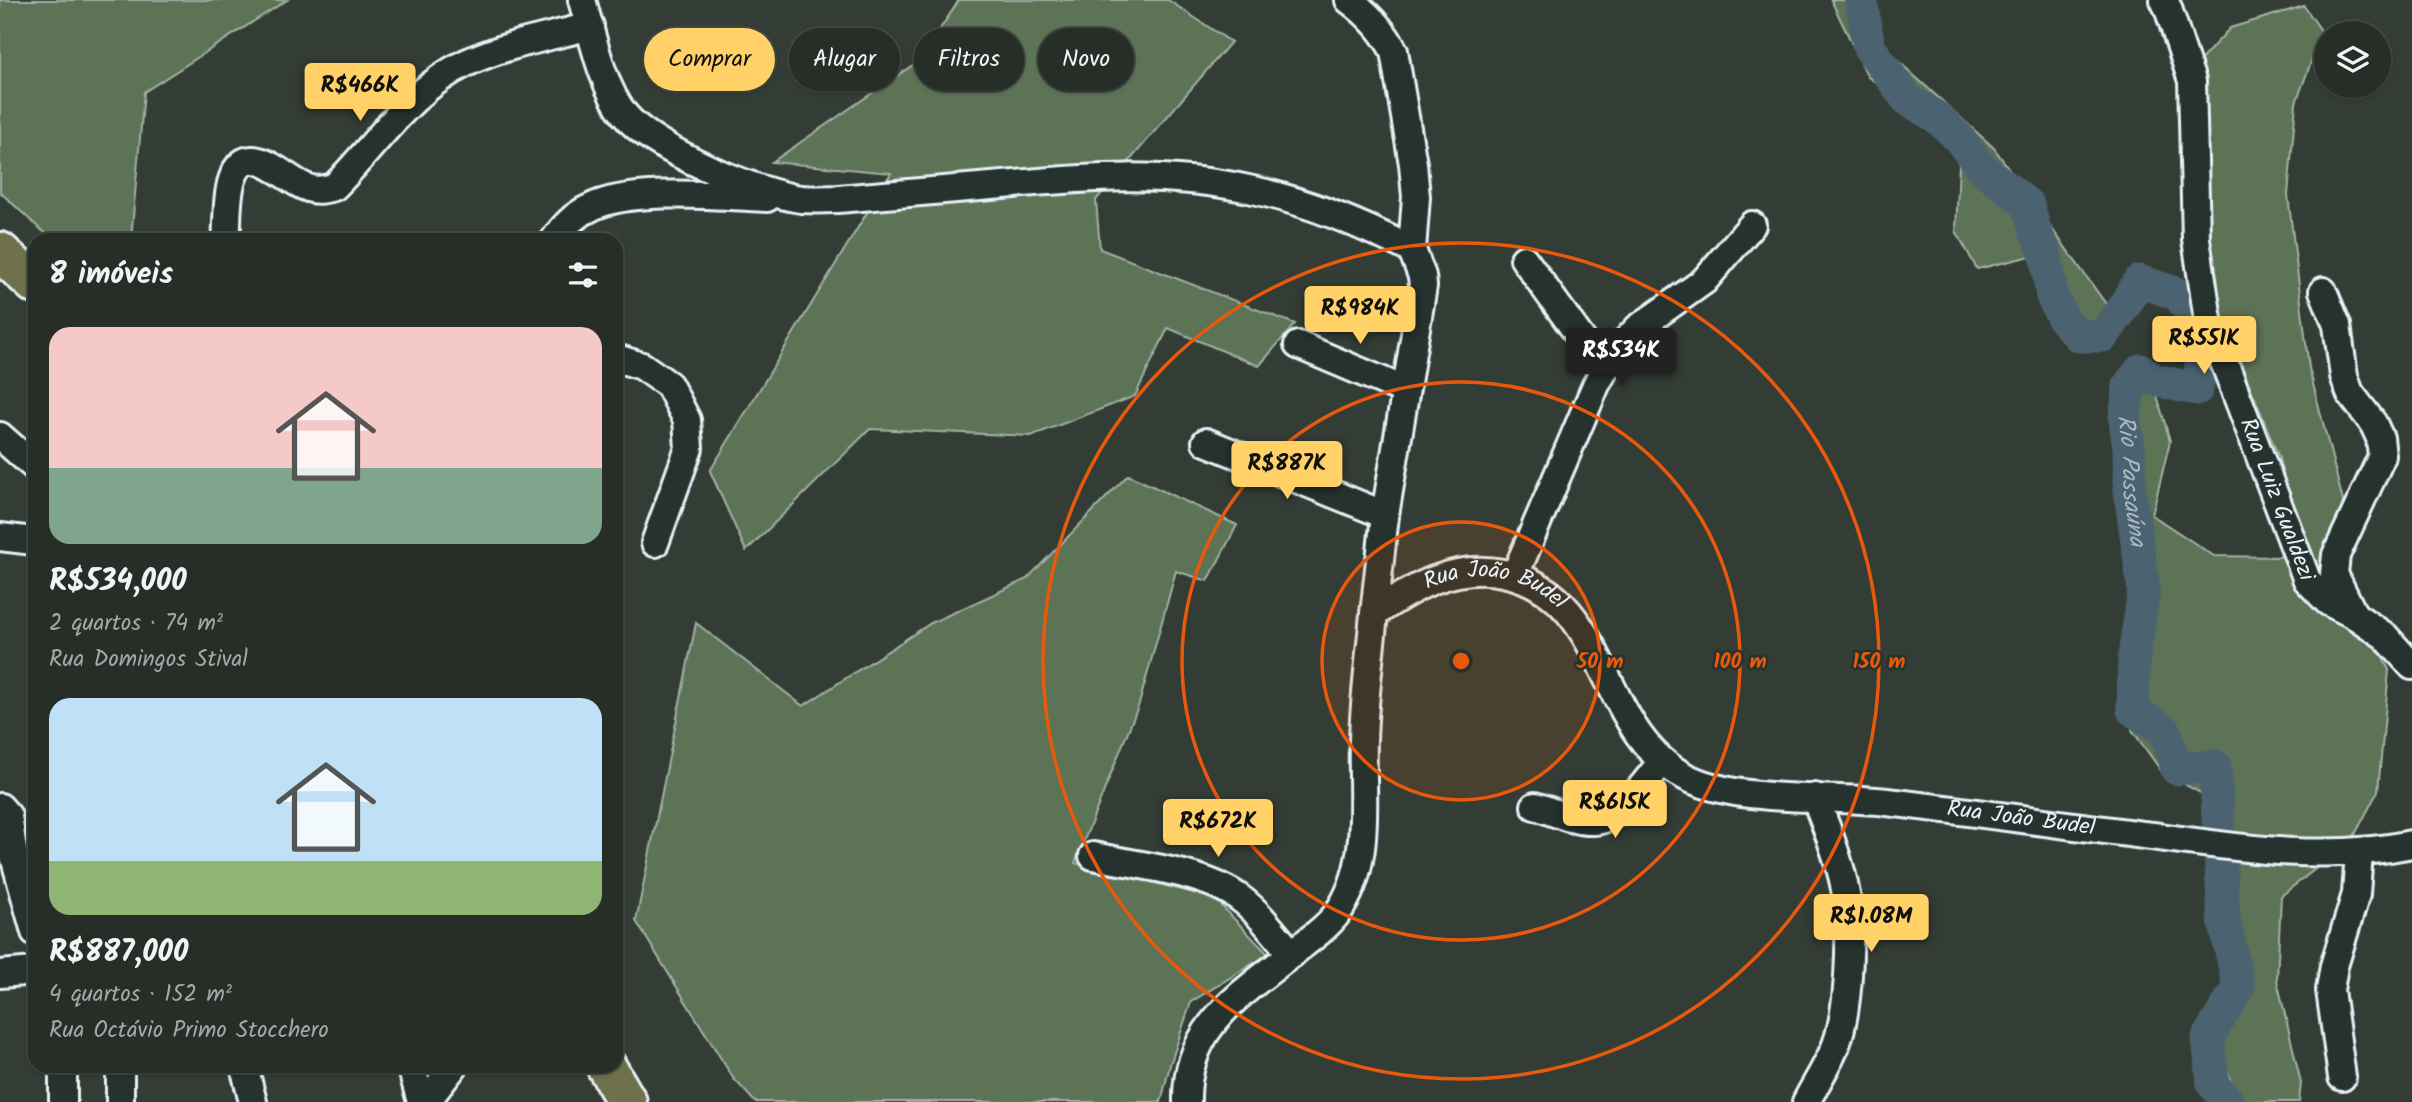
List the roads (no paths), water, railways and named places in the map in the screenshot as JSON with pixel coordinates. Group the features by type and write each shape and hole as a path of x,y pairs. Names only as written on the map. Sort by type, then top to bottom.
{"highway":[{"path":"0,252 28,278"},
{"path":"610,1073 627,1102"}],"street":[{"path":"582,0 614,97 623,113 637,128 665,146 736,179 801,199"},
{"path":"1187,1102 1187,1084 1193,1056 1205,1031 1216,1017 1325,927 1348,896 1356,875 1363,827 1364,715 1385,515 1423,286 1412,250 1416,197 1394,51 1387,36 1375,22 1349,0"},
{"name":"Rua Luiz Gualdezi","path":"2164,0 2192,81 2196,239 2208,320 2307,580 2328,602 2354,615 2385,636 2412,666"},
{"path":"227,233 232,180 243,163 252,159 261,161 310,189 334,187 396,119 445,75 487,55 590,26"},
{"path":"559,233 565,223 591,207 621,198 681,195 838,199 1098,177 1144,176 1206,182 1294,200 1330,212 1412,250"},
{"path":"1515,575 1604,370 1626,338 1704,281 1752,225"},
{"path":"1524,259 1604,370"},
{"path":"2323,291 2337,325 2344,376 2350,393 2381,438 2382,456 2336,555 2334,574 2354,615"},
{"path":"1298,345 1404,390"},
{"path":"623,360 642,366 668,385 687,420 689,449 655,543"},
{"path":"0,436 28,461"},
{"path":"1206,442 1385,515"},
{"path":"0,537 28,539"},
{"name":"Rua João Budel","path":"1374,614 1416,586 1467,571 1494,571 1536,583 1557,598 1576,619 1629,722 1643,743 1662,762 1708,786 1731,792 1886,802 2217,845 2296,852 2359,852 2412,844"},
{"path":"1535,806 1581,820 1605,818 1622,807 1662,762"},
{"path":"1805,1102 1836,1044 1846,994 1848,910 1844,884 1815,797"},
{"path":"0,807 8,816 28,907"},
{"path":"2342,1077 2330,990 2334,966 2356,894 2359,852"},
{"path":"1093,856 1195,877 1229,890 1243,900 1292,954"},
{"path":"0,974 28,972"},
{"path":"63,1073 63,1102"},
{"path":"120,1073 120,1102"},
{"path":"246,1073 253,1102"},
{"path":"413,1073 423,1102"},
{"path":"423,1102 448,1073"}],"waterway":[{"name":"Rio Passaúna","path":"1861,0 1869,47 1907,99 1938,118 1958,137 1980,166 2028,205 2046,256 2052,296 2064,320 2079,336 2103,336 2139,281 2178,294 2189,310 2192,331 2200,342 2201,368 2197,389 2154,380 2141,370 2129,385 2125,420 2130,493 2144,590 2134,656 2133,710 2165,731 2177,769 2215,766 2224,920 2239,987 2208,1037 2213,1084 2228,1102"}]}
